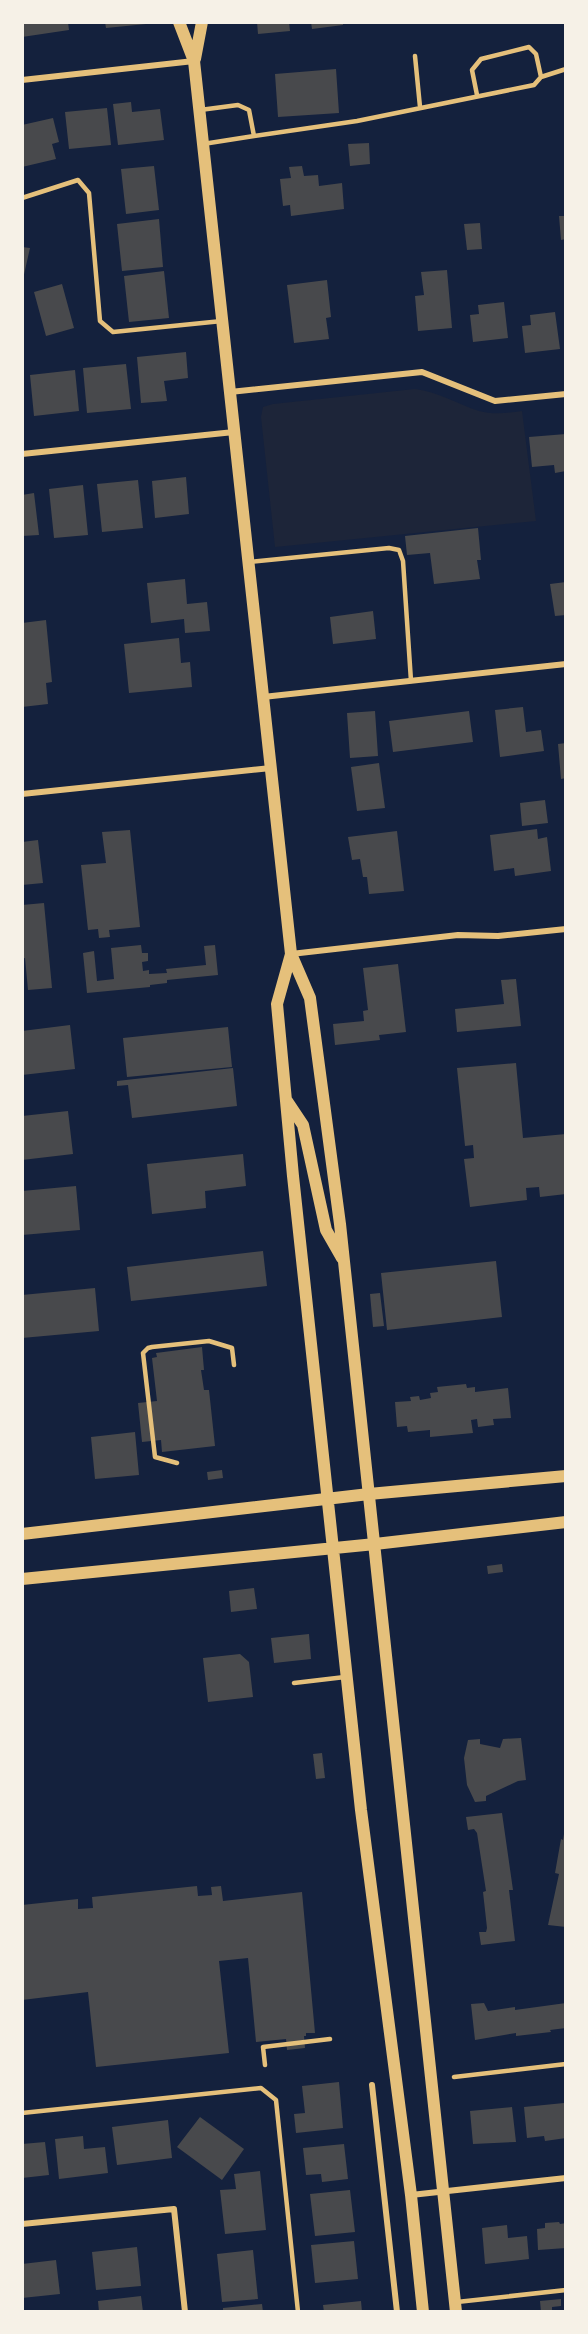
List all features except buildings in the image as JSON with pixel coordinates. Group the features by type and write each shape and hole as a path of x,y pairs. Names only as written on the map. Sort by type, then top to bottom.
{"main road":[{"path":"180,22 194,61 200,110 291,954 310,998 344,1262 455,2307"},
{"path":"194,61 202,22"},
{"path":"291,954 277,1004 286,1100 361,1810 411,2195 423,2312"},
{"path":"286,1100 303,1125 326,1230 344,1262"},
{"path":"22,1533 328,1498 566,1476"},
{"path":"22,1579 375,1544 566,1522"}],"street":[{"path":"22,80 194,61"},
{"path":"230,392 422,372 495,401 566,394"},
{"path":"22,454 235,432"},
{"path":"263,698 566,664"},
{"path":"22,794 271,768"},
{"path":"291,954 458,935 498,936 566,929"},
{"path":"372,2085 397,2312"},
{"path":"411,2195 566,2178"},
{"path":"22,2224 174,2209 185,2312"}],"lane":[{"path":"477,95 472,70 481,59 509,50 529,47 536,54 541,77"},
{"path":"415,56 420,107"},
{"path":"203,144 357,121 534,85 541,77 566,69"},
{"path":"200,110 238,105 249,110 254,136"},
{"path":"22,198 78,180 88,193 100,321 113,332 222,321"},
{"path":"249,562 389,548 399,550 403,561 411,681"},
{"path":"177,1463 155,1457 143,1353 152,1347 215,1341 232,1348 234,1365"},
{"path":"294,1683 346,1677"},
{"path":"265,2066 263,2047 330,2039"},
{"path":"454,2077 566,2064"},
{"path":"22,2113 261,2088 276,2100 298,2312"},
{"path":"455,2307 566,2290"}],"shaded area":[{"path":"415,389 484,412 522,411 536,521 275,547 261,417 263,407 273,404"}]}
